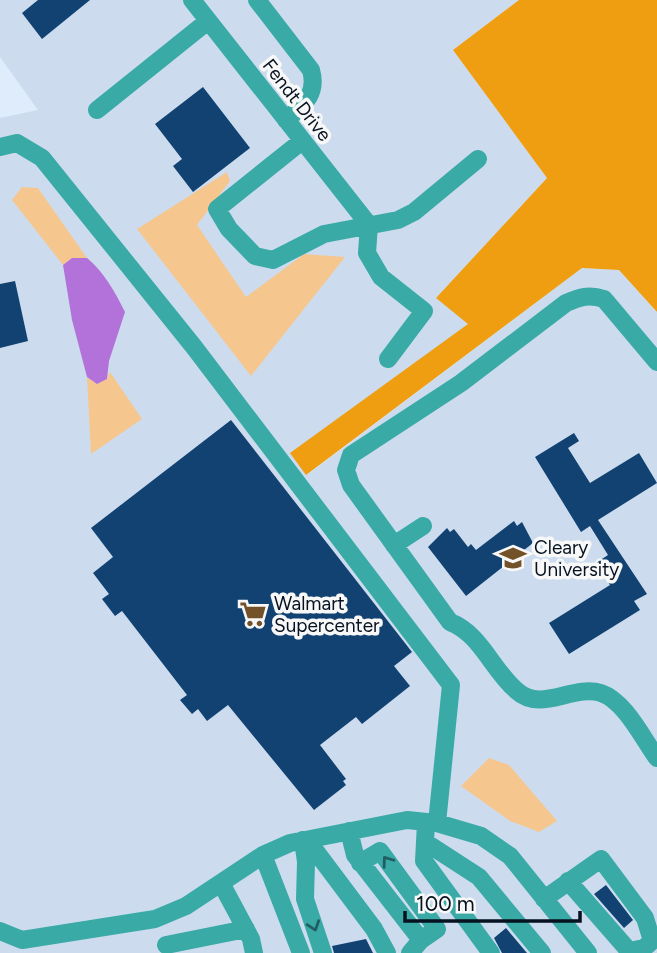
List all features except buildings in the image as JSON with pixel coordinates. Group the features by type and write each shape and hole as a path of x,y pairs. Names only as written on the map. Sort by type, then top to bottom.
{"street":[{"name":"Fendt Drive","path":"192,0 369,225"},
{"path":"257,0 311,70 314,82 312,94 286,120"},
{"path":"97,110 208,21"},
{"path":"302,141 217,209 229,229 255,256 273,260 324,234 398,220 414,212 478,159"},
{"path":"0,147 17,143 42,158 194,346 451,685 424,861 491,953"},
{"path":"369,225 367,253 381,277 424,312 388,359"},
{"path":"657,362 604,299 592,295 566,303 461,383 351,455 345,470 351,485 450,622 465,628 517,693 537,701 575,693 600,692 618,704 657,758"},
{"path":"394,545 423,526"},
{"path":"0,931 22,940 159,917 186,906 263,855 307,839 407,820 432,822 481,836 510,856 588,953"},
{"path":"349,831 355,855 360,863 415,946 437,929 380,851 360,863"},
{"path":"307,839 374,929 387,953"},
{"path":"307,839 305,899 323,953"},
{"path":"425,842 479,877 542,953"},
{"path":"263,855 301,953"},
{"path":"544,899 568,881 601,859 646,918 652,940 644,948 629,951 568,881"},
{"path":"306,872 324,861"},
{"path":"221,883 246,929 254,953"},
{"path":"159,917 166,949 246,929"}],"shaded area":[{"path":"0,0 519,0 453,50 547,178 436,298 469,323 307,475 582,268 619,270 657,312 657,953 0,953 0,118 38,110 0,57"},
{"path":"519,0 657,0 657,312 619,270 582,268 306,475 290,453 468,324 436,298 547,178 453,50"},
{"path":"227,172 230,181 197,225 246,297 304,254 345,257 251,376 137,229"},
{"path":"22,187 38,188 87,258 72,258 63,265 12,200"},
{"path":"72,258 87,258 99,270 125,312 109,361 107,379 97,384 87,377 72,320 63,265"},
{"path":"110,372 142,419 91,454 87,377 97,384 107,379"},
{"path":"489,758 509,765 557,821 539,832 510,821 461,786"}],"place":[{"name":"Cleary University","path":"513,558"},
{"name":"Walmart Supercenter","path":"253,614"}]}
